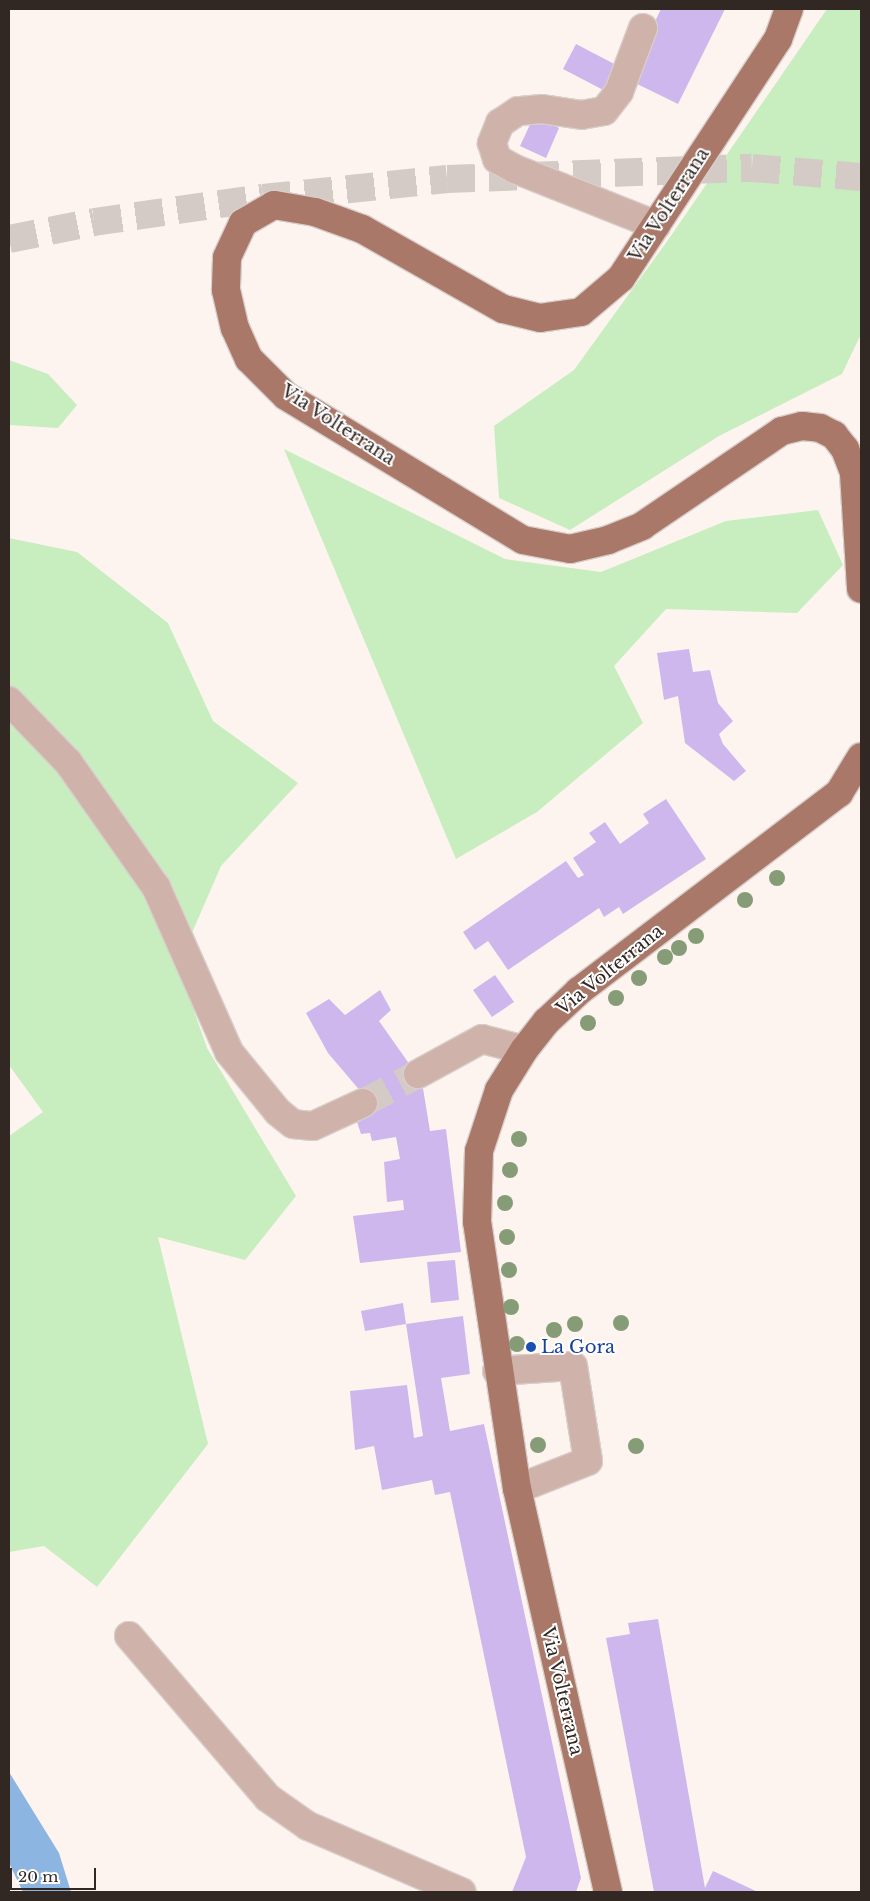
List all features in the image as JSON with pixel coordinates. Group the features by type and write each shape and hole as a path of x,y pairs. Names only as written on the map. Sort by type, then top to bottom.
{"main road":[{"name":"Via Volterrana","path":"789,9 778,39 621,278 581,312 540,318 503,309 362,229 316,212 274,204 243,222 227,258 226,290 235,328 249,359 286,396 523,540 570,549 608,540 642,526 782,431 802,426 820,428 834,435 845,449 854,473 861,589"},
{"name":"Via Volterrana","path":"608,1892 517,1489 497,1371 477,1222 476,1185 479,1151 488,1118 499,1090 524,1050 547,1021 579,991 839,793 861,757"}],"street":[{"path":"643,28 619,92 604,111 582,115 542,109 518,111 500,123 492,143 496,159 515,169 656,225"},
{"path":"9,702 68,762 156,887 229,1052 278,1112 294,1124 313,1126 363,1103"},
{"path":"418,1074 482,1040 524,1050"},
{"path":"497,1371 573,1366 588,1461 517,1489"},
{"path":"129,1636 268,1798 308,1826 461,1892"}],"green space":[{"path":"827,9 861,9 861,334 842,374 719,436 570,530 499,498 494,426 574,370 668,240"},
{"path":"9,360 48,374 77,405 58,428 9,425"},
{"path":"284,449 505,559 601,572 726,521 818,510 843,565 797,613 666,609 614,666 643,723 537,812 456,859"},
{"path":"9,538 77,552 168,623 213,721 298,783 221,866 178,965 207,1048 296,1196 245,1260 158,1237 208,1444 97,1587 44,1546 9,1552 9,1136 43,1112 9,1065"}],"water":[{"path":"9,1772 59,1853 71,1892 23,1892 9,1863"}],"building":[{"path":"661,9 725,9 678,104 627,79"},
{"path":"576,44 622,68 609,93 563,69"},
{"path":"534,116 559,128 546,158 520,146"},
{"path":"689,649 693,672 710,670 718,703 733,721 719,734 723,744 746,771 734,781 685,743 678,696 664,700 657,653"},
{"path":"666,799 706,859 623,914 619,907 604,917 599,908 508,970 488,941 475,950 463,932 566,861 578,878 584,875 573,858 596,842 589,833 605,822 620,844 649,823 643,814"},
{"path":"495,975 514,1002 492,1017 473,990"},
{"path":"380,990 391,1010 379,1021 422,1082 430,1131 446,1129 461,1252 360,1263 353,1216 404,1210 403,1200 387,1202 384,1162 400,1159 396,1137 372,1141 370,1133 361,1134 356,1119 362,1093 328,1053 306,1013 329,999 345,1015"},
{"path":"455,1260 459,1300 431,1303 427,1262"},
{"path":"403,1303 406,1324 365,1331 361,1311"},
{"path":"463,1316 470,1374 441,1378 450,1431 484,1424 581,1878 576,1892 512,1892 526,1857 450,1492 435,1495 432,1480 382,1490 374,1446 355,1450 350,1391 407,1385 414,1438 423,1436 406,1324"},
{"path":"658,1619 705,1888 713,1871 758,1892 654,1892 606,1638 630,1634 628,1623"}],"tunnel":[{"path":"9,239 94,222 263,198 447,179 752,168 861,177"},
{"path":"363,1103 418,1074"}],"place":[{"name":"La Gora","path":"531,1347"}]}
